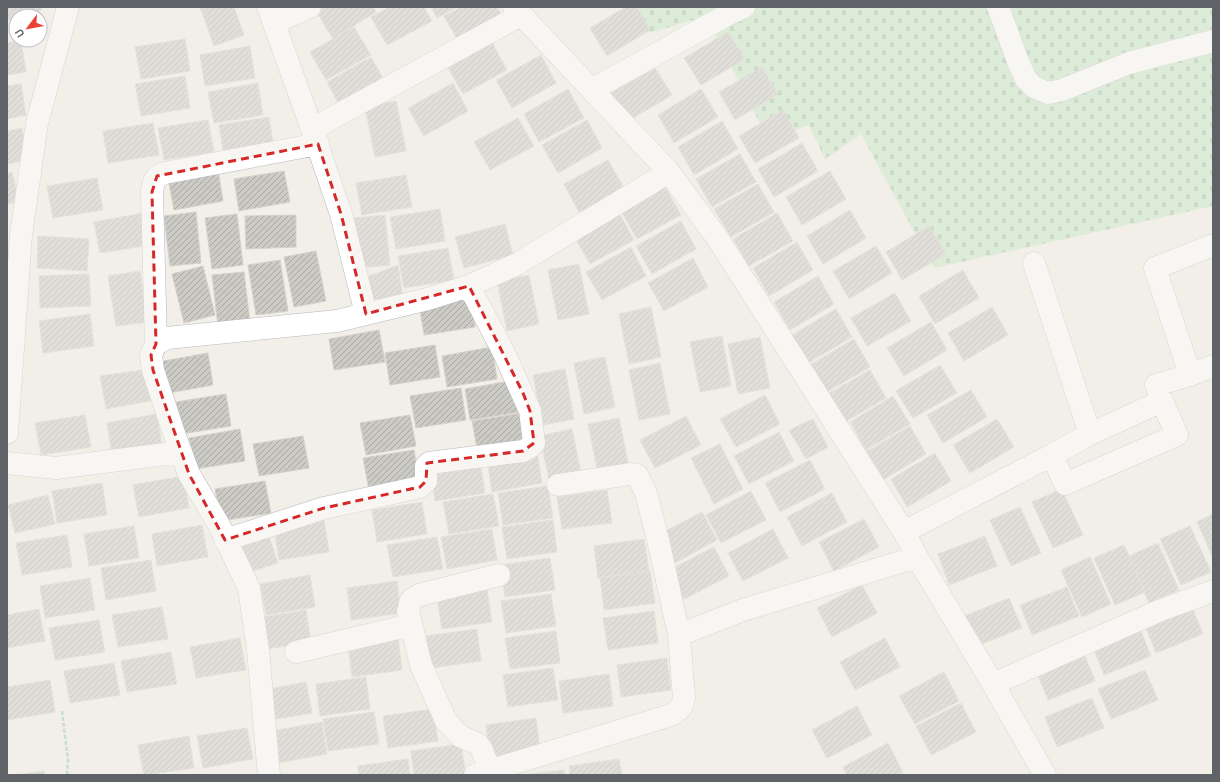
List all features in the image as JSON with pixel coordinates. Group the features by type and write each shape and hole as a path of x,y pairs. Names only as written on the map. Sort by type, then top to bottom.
{"street":[{"path":"7,433 14,235 37,123 68,7"},
{"path":"310,7 271,15 315,136 341,214 366,314"},
{"path":"593,89 744,7"},
{"path":"998,7 1026,79 1034,87 1048,93 1062,90 1129,63 1213,41"},
{"path":"268,775 263,696 249,588 219,526 189,474 153,370 151,355 156,344 152,192 154,181 157,176 315,136 518,11 593,89 669,172 718,239 904,532 917,557 993,684 1045,775"},
{"path":"156,344 167,338 337,321 428,299 469,286 517,264 669,172"},
{"path":"1190,375 1155,268 1213,244"},
{"path":"1034,263 1090,434"},
{"path":"225,540 324,508 420,487 426,481 426,466 429,463 523,451 534,443 530,411 505,355 469,286"},
{"path":"1052,455 1065,484 1177,436 1156,385 1190,375 1213,366"},
{"path":"904,532 1090,434 1162,401"},
{"path":"7,463 56,468 181,452"},
{"path":"500,575 419,595 411,600 408,611 410,625 421,664 446,721 460,736 478,744 484,753 482,773 668,716 678,712 683,706 684,698 679,635 646,492 636,475 630,474 558,485"},
{"path":"679,635 743,610 917,557"},
{"path":"993,684 1161,610 1213,591"},
{"path":"296,652 410,625"}],"path":[{"path":"62,711 68,760 67,775"}],"highlighted area":[{"path":"318,144 341,214 366,314 469,286 523,393 530,411 534,443 523,451 427,463 426,481 420,487 324,508 225,540 189,474 153,370 151,355 156,344 152,192 157,176"}],"green space":[{"path":"634,7 1213,7 1213,206 934,268 861,134 825,159 809,125 768,139 706,16 650,33"}],"building":[{"path":"7,7 43,7 8,8 8,19"},
{"path":"200,7 234,7 244,35 214,46"},
{"path":"323,7 373,7 376,12 333,39 316,11"},
{"path":"390,7 424,7 432,21 387,45 371,17"},
{"path":"431,7 457,7 437,18"},
{"path":"461,7 497,7 504,20 460,44 444,16"},
{"path":"626,7 637,7 650,30 607,56 590,28"},
{"path":"354,27 371,55 326,80 310,52"},
{"path":"728,32 745,59 701,85 684,58"},
{"path":"185,39 190,71 141,79 135,47"},
{"path":"491,41 507,70 463,94 447,66"},
{"path":"7,43 8,48 22,48 26,72 7,75"},
{"path":"250,46 255,78 205,86 200,55"},
{"path":"541,55 556,83 512,108 496,80"},
{"path":"371,57 387,85 342,110 327,82"},
{"path":"762,67 778,94 735,120 719,92"},
{"path":"655,68 672,95 628,121 611,93"},
{"path":"185,76 190,108 141,116 135,84"},
{"path":"258,83 263,115 214,123 208,92"},
{"path":"453,83 468,111 424,136 408,108"},
{"path":"21,84 26,115 7,119 7,86"},
{"path":"568,89 584,118 539,142 524,114"},
{"path":"701,89 718,117 674,143 658,115"},
{"path":"396,101 406,151 375,157 365,107"},
{"path":"783,110 799,138 755,163 739,136"},
{"path":"269,117 274,149 224,157 219,125"},
{"path":"518,118 534,146 490,170 474,142"},
{"path":"208,120 214,152 164,160 158,128"},
{"path":"587,120 602,148 558,173 542,145"},
{"path":"722,121 738,149 694,175 678,147"},
{"path":"153,123 159,155 108,163 103,131"},
{"path":"22,128 28,160 7,164 7,131"},
{"path":"802,143 818,171 774,197 758,169"},
{"path":"740,154 756,182 712,207 696,179"},
{"path":"608,160 624,188 579,212 564,184"},
{"path":"218,170 223,201 174,210 168,178"},
{"path":"284,171 290,202 239,211 234,179"},
{"path":"830,171 846,199 802,225 786,197"},
{"path":"12,172 19,201 7,204 7,174"},
{"path":"406,175 412,207 362,215 356,183"},
{"path":"97,178 103,210 53,218 47,186"},
{"path":"758,184 774,212 731,237 714,209"},
{"path":"665,187 681,215 637,239 621,211"},
{"path":"440,209 445,241 396,249 390,217"},
{"path":"850,210 866,238 823,264 807,236"},
{"path":"618,211 634,240 590,264 574,236"},
{"path":"196,212 201,263 170,266 164,216"},
{"path":"144,213 150,245 100,253 94,222"},
{"path":"777,213 793,241 749,266 733,239"},
{"path":"237,214 243,265 212,269 205,218"},
{"path":"296,215 296,247 246,249 245,216"},
{"path":"385,215 390,265 358,268 354,218"},
{"path":"681,221 696,249 652,274 636,246"},
{"path":"505,224 513,255 464,268 455,237"},
{"path":"929,226 946,254 902,280 886,252"},
{"path":"38,236 89,239 87,271 37,268"},
{"path":"797,242 813,270 769,296 753,268"},
{"path":"876,246 892,273 849,299 833,271"},
{"path":"631,247 646,276 602,300 586,272"},
{"path":"448,248 454,280 404,288 398,256"},
{"path":"316,251 326,301 294,307 284,257"},
{"path":"693,258 708,287 664,311 648,283"},
{"path":"280,260 288,311 256,315 248,265"},
{"path":"579,264 589,314 558,320 548,270"},
{"path":"398,265 403,297 375,305 364,278"},
{"path":"203,266 215,315 184,323 172,274"},
{"path":"963,270 979,298 935,324 919,296"},
{"path":"140,271 148,322 116,326 108,276"},
{"path":"244,272 250,322 218,326 212,275"},
{"path":"89,274 91,306 40,308 39,276"},
{"path":"529,275 539,324 507,331 497,281"},
{"path":"818,276 834,304 790,330 774,302"},
{"path":"895,293 911,321 867,346 851,318"},
{"path":"469,295 475,327 424,335 419,303"},
{"path":"651,307 661,357 629,364 619,314"},
{"path":"992,307 1008,335 964,361 948,333"},
{"path":"836,309 852,337 808,363 792,335"},
{"path":"90,314 94,346 43,353 39,321"},
{"path":"931,322 947,350 904,376 887,348"},
{"path":"379,330 385,362 334,370 329,339"},
{"path":"722,336 731,386 700,392 690,342"},
{"path":"760,337 770,388 738,394 728,344"},
{"path":"854,339 870,367 827,392 810,365"},
{"path":"435,345 440,377 390,385 385,353"},
{"path":"492,347 497,379 447,387 442,356"},
{"path":"208,353 213,385 163,394 158,362"},
{"path":"605,357 615,407 584,414 574,363"},
{"path":"660,363 670,414 639,420 629,370"},
{"path":"940,365 957,393 913,418 896,391"},
{"path":"150,369 155,400 106,409 100,376"},
{"path":"565,369 574,419 543,425 533,375"},
{"path":"870,370 886,398 843,423 826,395"},
{"path":"515,380 520,412 470,420 465,389"},
{"path":"461,388 466,420 416,428 410,396"},
{"path":"971,390 987,417 943,443 927,415"},
{"path":"226,394 231,426 181,434 176,402"},
{"path":"765,395 780,424 736,447 720,419"},
{"path":"893,396 910,424 866,450 850,422"},
{"path":"522,413 528,445 478,453 472,421"},
{"path":"157,414 162,446 112,454 107,423"},
{"path":"85,415 91,447 41,455 35,423"},
{"path":"410,415 416,446 366,455 360,423"},
{"path":"686,416 701,445 655,468 640,440"},
{"path":"619,418 629,468 598,474 588,424"},
{"path":"813,419 828,447 806,459 789,430"},
{"path":"997,419 1014,447 970,473 953,445"},
{"path":"910,426 926,454 883,480 866,452"},
{"path":"240,429 245,461 195,469 189,438"},
{"path":"572,429 582,479 550,485 540,436"},
{"path":"779,432 794,461 749,484 734,456"},
{"path":"303,436 309,468 259,476 253,444"},
{"path":"720,444 743,489 714,504 691,458"},
{"path":"414,450 419,482 369,490 363,458"},
{"path":"537,452 542,483 492,492 487,460"},
{"path":"935,453 951,481 907,507 891,479"},
{"path":"810,460 825,489 780,512 765,483"},
{"path":"480,461 485,493 435,501 430,469"},
{"path":"183,476 189,508 139,517 133,485"},
{"path":"265,481 271,513 221,521 215,489"},
{"path":"102,483 107,515 57,523 52,491"},
{"path":"548,486 553,518 503,525 498,493"},
{"path":"1062,489 1083,535 1053,548 1032,502"},
{"path":"607,490 612,523 562,529 557,497"},
{"path":"751,491 766,520 721,543 706,515"},
{"path":"832,493 847,522 802,546 787,517"},
{"path":"493,494 499,526 449,534 443,502"},
{"path":"48,495 55,524 15,533 8,505"},
{"path":"422,502 427,534 377,542 372,510"},
{"path":"1020,507 1041,553 1011,566 990,520"},
{"path":"702,512 717,540 675,563 660,534"},
{"path":"1213,514 1213,558 1197,522"},
{"path":"864,519 879,547 834,571 819,542"},
{"path":"324,520 329,552 279,560 274,528"},
{"path":"553,520 557,552 507,559 502,527"},
{"path":"202,525 208,557 157,566 152,534"},
{"path":"134,526 139,558 89,566 84,534"},
{"path":"1190,526 1211,572 1181,585 1160,539"},
{"path":"492,529 497,560 447,569 441,537"},
{"path":"773,529 788,558 743,581 728,553"},
{"path":"67,535 72,567 22,575 16,543"},
{"path":"269,536 278,563 250,572 241,545"},
{"path":"985,536 997,566 949,585 938,554"},
{"path":"437,537 443,569 393,577 387,545"},
{"path":"644,539 649,571 598,578 594,546"},
{"path":"1158,543 1179,590 1149,603 1129,556"},
{"path":"1124,545 1145,592 1115,605 1094,558"},
{"path":"714,547 729,576 684,599 669,570"},
{"path":"1090,557 1111,604 1082,617 1061,570"},
{"path":"550,558 555,590 505,597 500,565"},
{"path":"151,560 156,591 106,600 101,568"},
{"path":"650,571 655,603 604,610 600,578"},
{"path":"310,575 315,607 266,615 260,584"},
{"path":"90,578 95,610 45,618 40,586"},
{"path":"397,581 401,613 351,620 347,588"},
{"path":"862,585 877,613 832,637 817,608"},
{"path":"1067,587 1079,616 1032,635 1020,605"},
{"path":"487,590 492,622 442,629 437,597"},
{"path":"551,594 556,626 506,633 501,601"},
{"path":"1009,598 1022,628 974,647 962,617"},
{"path":"1191,604 1203,634 1156,653 1144,623"},
{"path":"162,607 168,639 118,647 112,615"},
{"path":"39,609 45,641 7,648 7,615"},
{"path":"306,610 311,642 261,650 256,618"},
{"path":"654,611 658,643 608,650 603,618"},
{"path":"99,620 105,652 55,660 49,628"},
{"path":"1139,626 1151,656 1104,675 1092,645"},
{"path":"477,629 481,661 431,668 426,636"},
{"path":"556,631 560,663 510,669 505,638"},
{"path":"240,638 246,670 196,678 190,647"},
{"path":"398,638 402,670 352,677 348,645"},
{"path":"885,638 900,667 855,690 840,662"},
{"path":"1083,650 1095,681 1048,700 1036,670"},
{"path":"171,652 177,684 127,692 121,661"},
{"path":"667,658 671,690 621,697 617,665"},
{"path":"114,663 120,695 70,703 64,671"},
{"path":"553,668 558,700 508,707 503,675"},
{"path":"1145,670 1158,700 1111,719 1098,689"},
{"path":"944,672 959,701 915,724 899,696"},
{"path":"609,674 613,706 563,713 559,681"},
{"path":"366,677 370,709 320,716 316,684"},
{"path":"50,680 55,712 7,720 7,687"},
{"path":"306,682 312,713 271,720 265,690"},
{"path":"1092,698 1104,728 1057,747 1045,717"},
{"path":"961,703 976,732 931,755 916,726"},
{"path":"857,706 872,735 827,758 812,730"},
{"path":"433,709 438,741 388,748 383,716"},
{"path":"374,712 379,744 328,751 323,719"},
{"path":"536,718 540,750 490,757 486,725"},
{"path":"322,722 327,754 277,763 271,731"},
{"path":"247,728 253,759 203,768 197,736"},
{"path":"189,736 194,768 144,775 138,745"},
{"path":"888,743 903,772 897,775 847,775 843,767"},
{"path":"461,744 466,775 414,775 411,751"},
{"path":"408,759 410,775 359,775 358,766"},
{"path":"619,759 622,775 570,775 569,766"},
{"path":"564,770 565,775 522,775"},
{"path":"44,771 45,775 14,775"}]}
